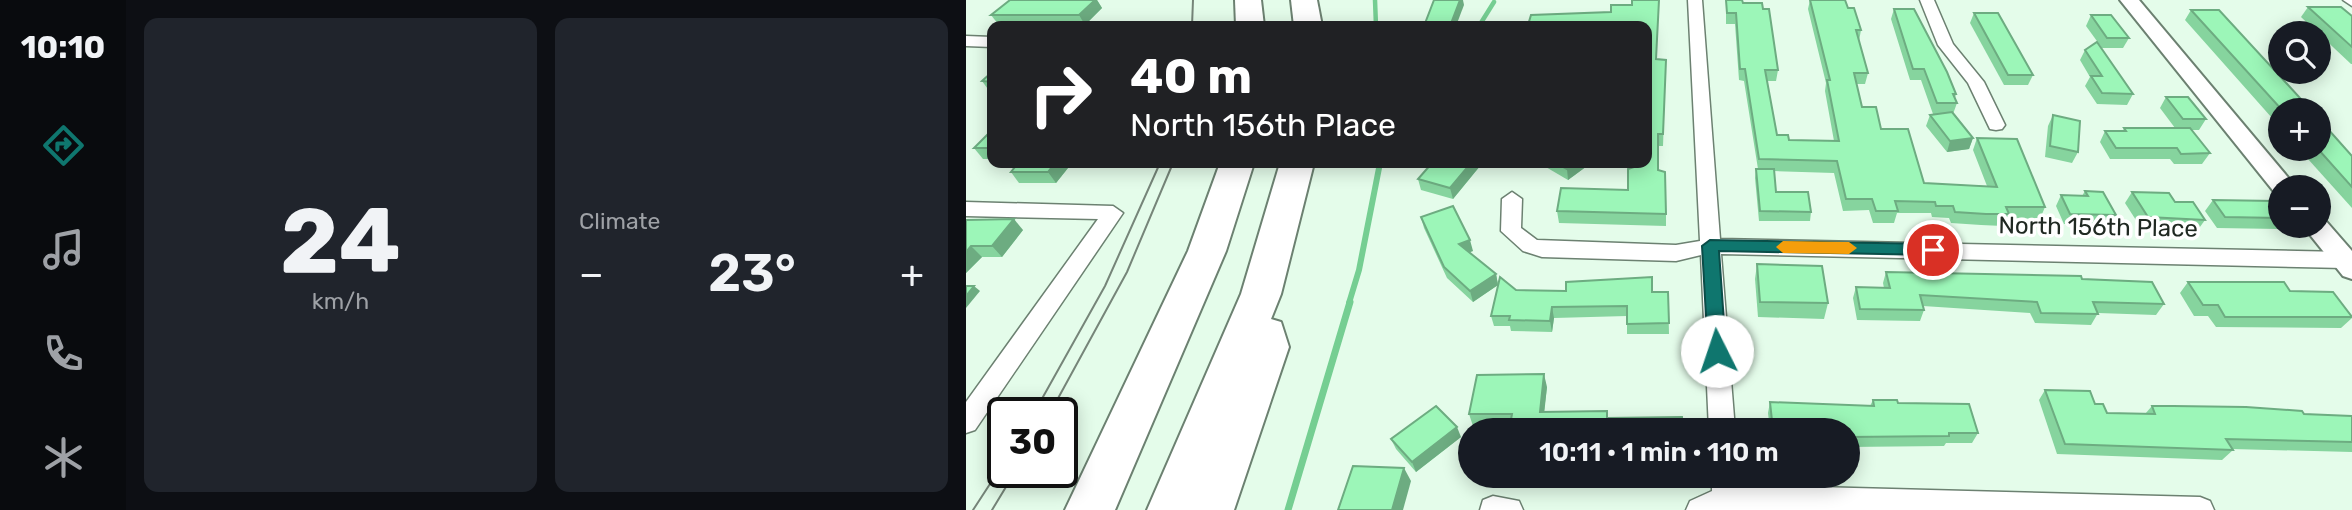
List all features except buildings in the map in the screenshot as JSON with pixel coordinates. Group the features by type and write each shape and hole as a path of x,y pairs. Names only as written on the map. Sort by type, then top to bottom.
{"highway":[{"path":"1090,510 1207,251 1235,168"},
{"path":"1172,510 1261,294 1296,168"},
{"path":"1209,510 1268,347 1261,294"}],"street":[{"path":"1695,0 1721,418"},
{"path":"1927,0 1946,45 1976,82 1996,124"},
{"path":"2129,0 2274,175"},
{"path":"966,41 987,42"},
{"name":"North 156th Place","path":"1512,199 1511,231 1530,246 1542,249 1676,253 1710,246 2348,265"},
{"path":"966,209 1113,213 966,422"},
{"path":"2326,238 2348,265"},
{"path":"1700,510 1726,495 2200,510"},
{"path":"1493,509 1509,510"}],"waterway":[{"path":"1375,0 1376,21"},
{"path":"1482,21 1494,2"},
{"path":"1349,303 1359,270 1379,168"},
{"path":"1288,510 1350,302"}],"tram line":[{"path":"1192,21 1193,0"},
{"path":"1043,397 1105,286 1158,168"},
{"path":"1059,397 1127,272 1171,168"},
{"path":"973,510 987,488"},
{"path":"992,510 1005,488"}],"slow traffic":[{"path":"1783,247 1849,248"}],"route":[{"path":"1717,351 1710,246 1933,250"}]}
